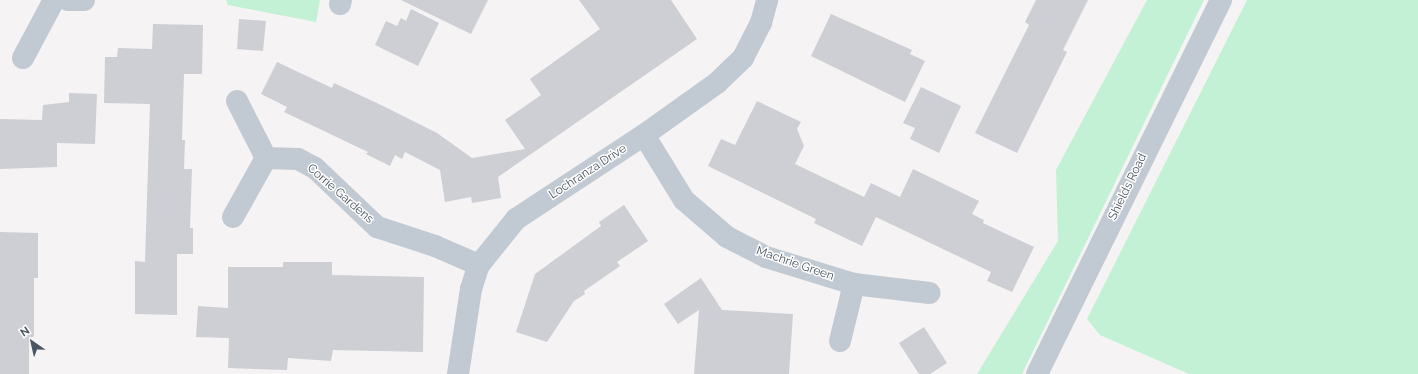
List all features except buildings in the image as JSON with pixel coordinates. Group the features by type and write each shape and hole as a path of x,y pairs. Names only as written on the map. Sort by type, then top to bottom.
{"street":[{"path":"23,58 54,0"},
{"path":"68,0 84,0"},
{"name":"Lochranza Drive","path":"458,374 471,289 479,265 516,220 644,135 717,84 743,58 761,23 767,0"},
{"name":"Shields Road","path":"1037,374 1220,0"},
{"path":"233,217 266,158 237,101"},
{"name":"Machrie Green","path":"644,135 684,200 727,237 766,257 854,284 929,293"},
{"name":"Corrie Gardens","path":"266,158 298,160 315,168 377,226 435,246 479,265"},
{"path":"840,341 854,284"}],"green space":[{"path":"226,0 320,0 316,22 228,5"},
{"path":"1147,0 1204,0 1022,374 977,374 1058,241 1056,170"},
{"path":"1247,0 1418,0 1418,374 1189,374 1100,335 1087,319"}]}
